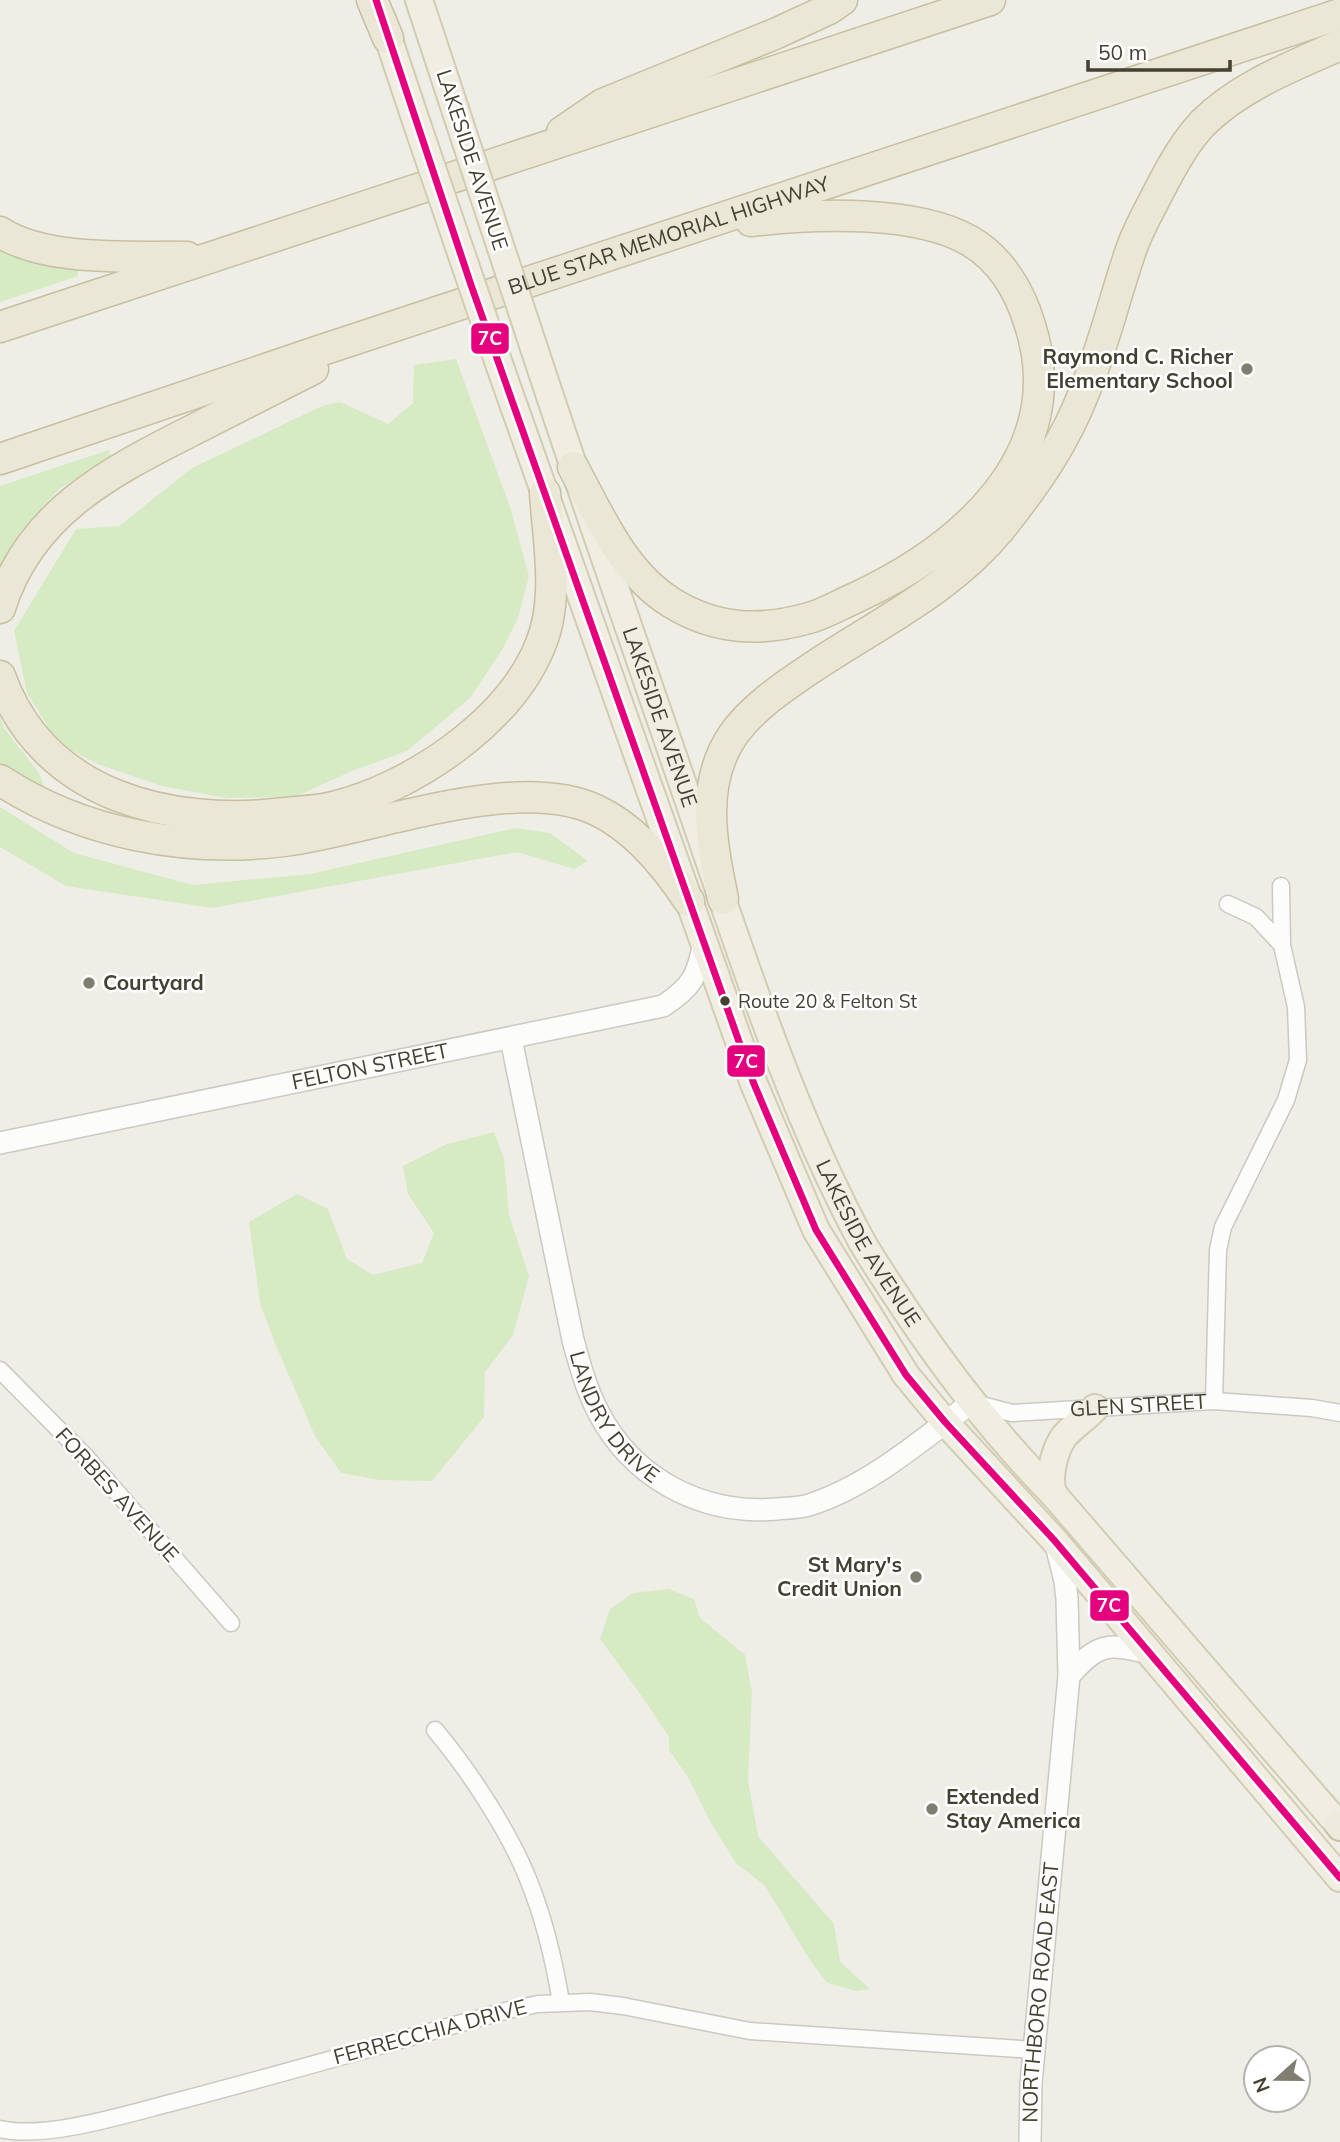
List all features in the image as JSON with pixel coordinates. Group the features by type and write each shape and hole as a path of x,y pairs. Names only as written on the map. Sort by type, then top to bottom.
{"highway":[{"path":"374,0 388,38"},
{"path":"533,152 603,104 777,33 830,9 842,0"},
{"path":"0,327 990,0"},
{"name":"BLUE STAR MEMORIAL HIGHWAY","path":"0,458 1340,14"},
{"path":"723,900 713,847 711,805 715,775 734,735 745,721 788,684 938,587 988,543 1035,484 1066,435 1086,388 1132,248 1167,175 1189,141 1209,118 1239,95 1340,45"},
{"path":"573,467 615,542 635,571 670,602 704,619 736,627 774,625 811,618 876,589 937,551 971,523 991,501 1014,469 1030,436 1037,411 1040,383 1031,328 1011,282 993,260 971,241 915,222 827,216 747,222 665,236"},
{"path":"0,232 22,244 57,251 205,258"},
{"path":"0,608 14,573 28,549 65,507 88,488 140,457 348,351 436,312"},
{"path":"0,676 15,709 40,743 82,779 141,805 163,811 212,817 264,816 332,807 361,799 416,772 459,744 509,697 532,663 541,645 549,610 545,493"},
{"path":"0,780 19,793 85,823 139,834 213,844 287,841 501,798 562,799 595,809 616,822 662,864 689,901"}],"main road":[{"name":"LAKESIDE AVENUE","path":"419,0 573,467 723,900 791,1087 827,1173 873,1260 971,1403 1011,1451 1055,1496 1339,1825"},
{"name":"LAKESIDE AVENUE","path":"388,38 498,361 754,1084 816,1230 906,1376 1054,1540 1340,1878"},
{"path":"1055,1496 1050,1488 1064,1436 1095,1408"}],"street":[{"path":"1214,1401 1218,1250 1223,1227 1286,1100 1298,1059 1296,1007 1282,945 1281,886"},
{"path":"1228,904 1256,917 1282,945"},
{"name":"FELTON STREET","path":"0,1143 663,1006 684,992 698,973 704,943"},
{"name":"LANDRY DRIVE","path":"511,1038 567,1313 583,1377 590,1398 606,1426 632,1459 665,1484 720,1506 752,1510 794,1508 820,1500 866,1477 945,1422"},
{"name":"FORBES AVENUE","path":"0,1370 87,1458 232,1623"},
{"name":"GLEN STREET","path":"971,1403 1012,1413 1214,1401 1340,1413"},
{"path":"945,1422 971,1403"},
{"name":"NORTHBORO ROAD EAST","path":"1030,2142 1031,2082 1069,1676 1068,1600 1054,1540"},
{"path":"1069,1676 1087,1656 1102,1648 1120,1647 1151,1653"},
{"path":"435,1730 456,1755 494,1813 528,1877 554,1962 561,2002"},
{"name":"FERRECCHIA DRIVE","path":"0,2129 35,2132 63,2129 226,2088 509,2010 561,2002 623,2006 750,2031 1035,2049"}],"green space":[{"path":"0,247 39,265 78,267 78,276 0,302"},
{"path":"456,359 511,510 529,576 518,618 502,650 470,698 407,751 352,771 295,797 226,798 162,786 100,765 59,744 27,693 14,631 76,529 119,526 192,468 322,406 340,402 388,424 413,403 414,365"},
{"path":"109,450 111,456 59,489 20,533 0,567 0,486"},
{"path":"0,717 4,728 39,773 47,794 0,768"},
{"path":"0,807 74,853 193,885 310,874 516,828 550,833 588,861 574,869 517,852 212,908 66,886 0,847"},
{"path":"494,1132 504,1158 509,1215 529,1276 513,1335 485,1372 484,1417 432,1481 380,1480 341,1473 315,1436 260,1303 249,1222 297,1194 328,1209 347,1259 373,1275 422,1263 434,1233 408,1194 403,1166 447,1144"},
{"path":"669,1589 694,1599 700,1618 745,1655 752,1692 748,1781 758,1836 834,1924 840,1962 870,1989 857,1991 827,1983 765,1886 736,1863 711,1823 688,1777 669,1750 669,1737 600,1639 610,1609 633,1593"}],"transit line":[{"name":"7C","path":"376,0 471,285 754,1084 816,1230 906,1375 945,1422 1054,1540 1340,1878"}],"place":[{"name":"Raymond C. Richer Elementary School","path":"1247,369"},
{"name":"Courtyard","path":"89,983"},
{"name":"Route 20 & Felton St","path":"725,1001"},
{"name":"St Mary's Credit Union","path":"916,1577"},
{"name":"Extended Stay America","path":"932,1809"}]}
